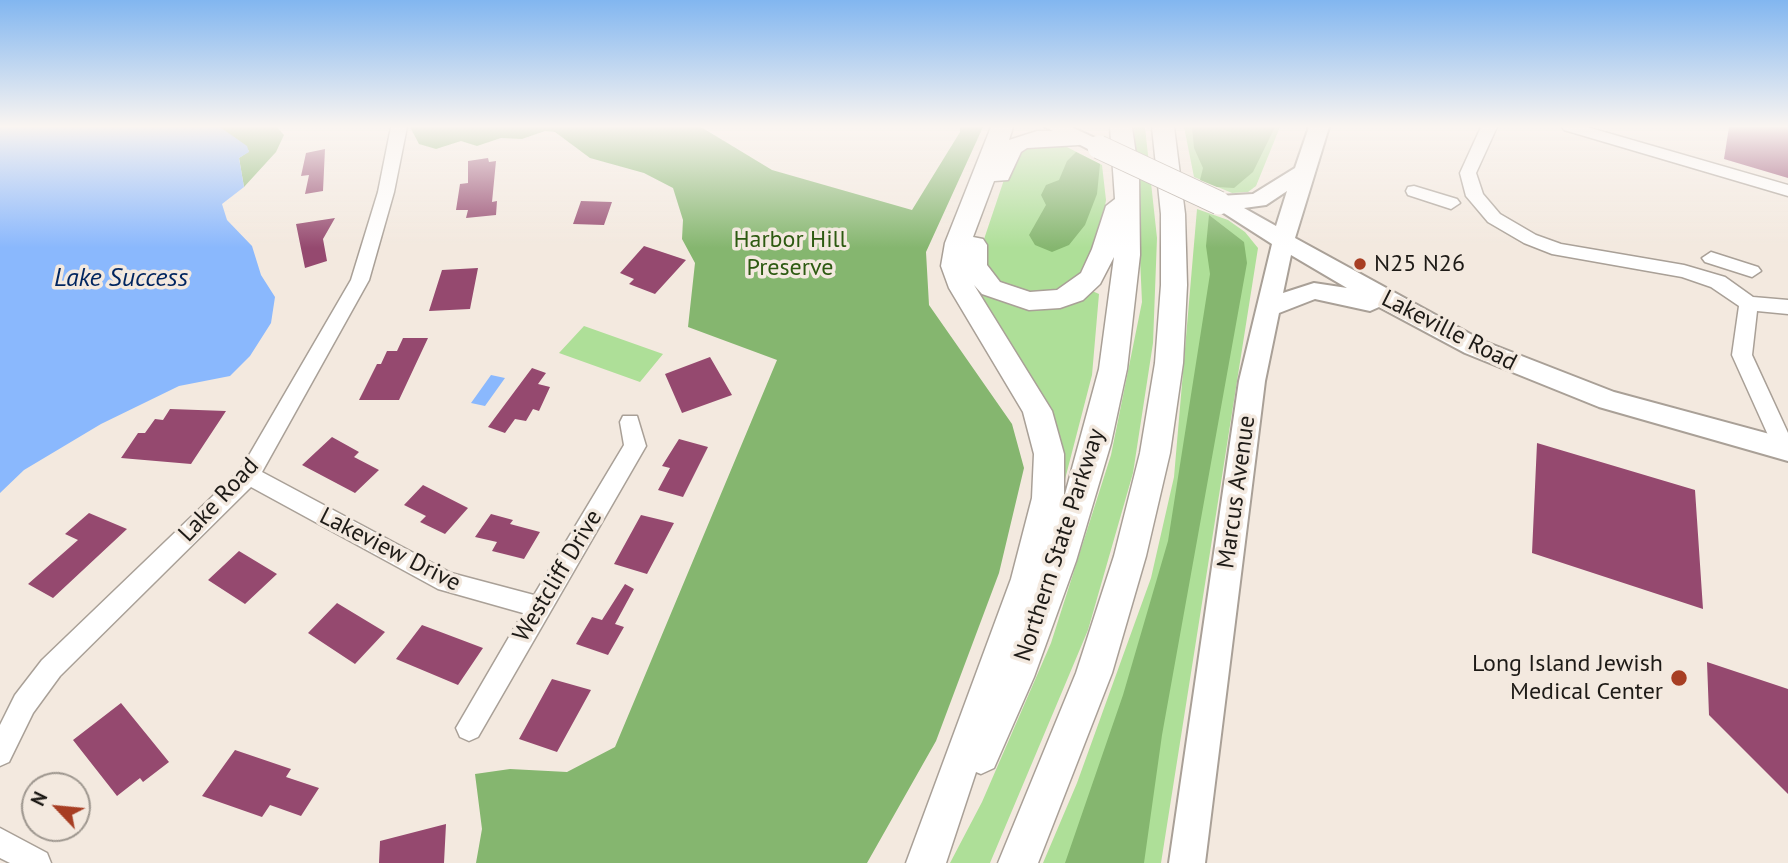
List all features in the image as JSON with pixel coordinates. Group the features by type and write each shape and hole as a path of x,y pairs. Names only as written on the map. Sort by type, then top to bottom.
{"highway":[{"path":"928,863 982,700 1022,598 1037,551 1048,498 1049,454 1037,411 962,288 954,266 958,243 987,167"},
{"path":"1004,167 972,253 974,267 986,284 1012,297 1037,302 1060,299 1084,286 1105,249 1127,176"},
{"name":"Northern State Parkway","path":"928,863 1016,677 1082,494 1096,443 1119,331 1127,256 1126,167"},
{"path":"1018,863 1094,673 1130,556 1155,453 1169,363 1174,285 1173,215 1168,167"}],"main road":[{"name":"Lakeville Road","path":"1142,167 1219,203 1415,317 1474,348 1550,380 1700,427 1787,449"},
{"name":"Marcus Avenue","path":"1187,863 1248,407 1268,308 1303,167"},
{"path":"1219,203 1258,200 1301,173"},
{"path":"1268,308 1300,294 1321,291 1415,317"}],"street":[{"name":"Lake Road","path":"0,753 24,704 51,668 249,475 360,280 391,167"},
{"path":"1471,167 1468,173 1475,196 1494,218 1530,239 1558,250 1684,271 1718,282 1749,303 1788,307"},
{"path":"1707,167 1788,191"},
{"path":"1414,191 1451,204"},
{"path":"1711,258 1752,271"},
{"path":"1749,303 1742,355 1787,449"},
{"name":"Westcliff Drive","path":"469,728 635,446 630,422"},
{"name":"Lakeview Drive","path":"249,475 446,582 539,607"},
{"path":"0,842 37,863"}],"green space":[{"path":"241,167 262,167 244,187"},
{"name":"Harbor Hill Preserve","path":"623,167 767,167 912,210 938,167 965,167 926,252 929,305 1012,424 1024,468 999,573 936,741 867,863 476,863 482,829 475,774 510,769 567,772 615,747 777,360 688,327 695,263 682,239 683,220 673,188 644,173"},
{"path":"1008,167 1102,167 1106,200 1100,237 1084,271 1058,294 1007,291 988,276 979,254"},
{"path":"1064,167 1100,167 1097,194 1085,225 1069,245 1052,252 1035,245 1029,235 1046,205 1041,195 1046,185 1059,180"},
{"path":"1136,167 1149,167 1157,238 1153,343 1133,473 1088,630 990,863 950,863 982,802 1051,643 1111,455 1142,302"},
{"path":"1192,167 1264,167 1256,186 1248,192 1232,193 1194,177"},
{"path":"1255,167 1234,188 1217,187 1200,180 1203,168"},
{"path":"1197,209 1228,220 1245,232 1258,248 1161,863 1043,863 1077,783 1151,578 1174,477"},
{"path":"1209,215 1244,242 1247,263 1162,735 1144,863 1065,863 1123,695 1168,541 1210,274 1206,246"},
{"path":"971,280 1008,304 1030,308 1090,290 1099,294 1092,375 1063,487"},
{"path":"584,326 663,354 640,382 559,353"}],"water":[{"name":"Lake Success","path":"0,167 241,167 244,187 222,204 227,220 252,246 261,275 275,297 271,323 250,356 230,376 179,386 101,424 24,470 0,493"},
{"path":"491,375 505,378 485,406 471,403"}],"building":[{"path":"303,167 324,167 323,191 305,194 309,175 301,176"},
{"path":"468,167 495,167 492,202 497,201 496,215 466,218 468,210 456,210 460,184 468,183"},
{"path":"1752,167 1788,167 1788,178"},
{"path":"581,201 612,202 604,225 573,224"},
{"path":"335,218 323,239 327,261 305,268 296,224"},
{"path":"644,246 686,260 655,294 629,284 634,279 620,273"},
{"path":"478,268 470,309 429,311 442,270"},
{"path":"403,338 428,338 399,400 359,400 377,364 381,364 387,351 397,351"},
{"path":"710,357 732,395 682,413 665,374"},
{"path":"532,368 546,373 538,384 550,387 539,411 533,409 526,421 515,419 505,433 488,427"},
{"path":"170,409 226,411 191,464 121,458 138,433 145,433 155,419 163,420"},
{"path":"332,437 359,452 354,457 379,470 355,493 302,465"},
{"path":"679,439 708,447 683,497 658,490 670,468 662,466"},
{"path":"1537,443 1695,490 1703,609 1532,553"},
{"path":"423,485 468,508 445,534 420,522 426,516 404,505"},
{"path":"89,513 127,529 53,598 28,584 78,540 65,534"},
{"path":"491,514 513,520 510,524 540,532 524,559 492,551 497,542 475,537"},
{"path":"641,515 674,523 647,574 614,564"},
{"path":"239,551 277,574 245,604 208,580"},
{"path":"625,584 634,589 615,624 624,627 608,655 576,644 592,617 602,620"},
{"path":"337,603 385,632 355,664 308,633"},
{"path":"422,625 483,648 458,685 396,659"},
{"path":"1707,662 1788,689 1788,794 1709,715"},
{"path":"552,679 591,690 557,752 519,739"},
{"path":"121,703 169,762 143,782 140,778 117,796 73,740"},
{"path":"235,750 291,769 286,777 319,788 301,816 270,805 262,817 202,796"},
{"path":"446,824 444,863 379,863 380,841"}],"place":[{"name":"N25 N26","path":"1360,264"},
{"name":"Long Island Jewish Medical Center","path":"1679,678"}]}
